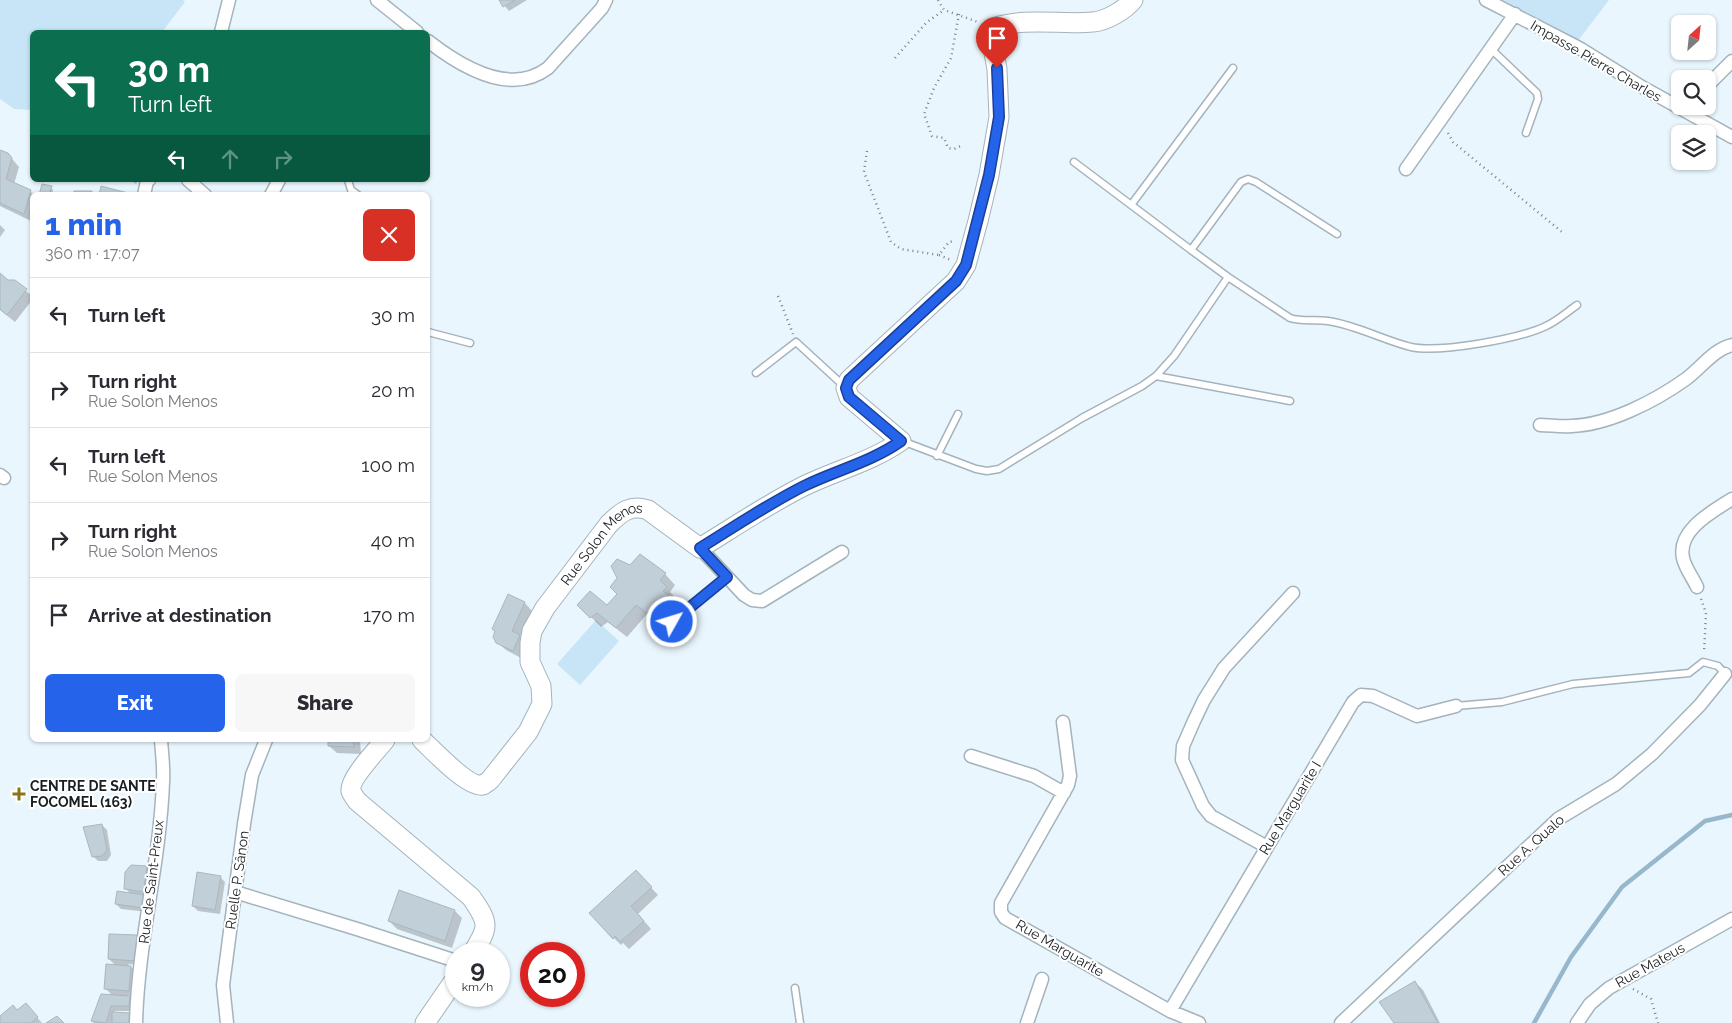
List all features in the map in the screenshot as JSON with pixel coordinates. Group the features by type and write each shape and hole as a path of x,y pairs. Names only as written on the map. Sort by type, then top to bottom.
{"street":[{"path":"222,30 229,0"},
{"path":"377,0 414,30"},
{"path":"430,43 446,56 473,69 498,78 525,79 539,75 548,68 602,8 606,0"},
{"path":"842,552 762,602 752,600 744,595 700,548 789,494 806,485 877,456 901,441 849,397 846,388 849,380 956,281 966,265 989,175 999,117 997,68 991,37 993,28 1002,25 1041,21 1095,22 1114,15 1133,0"},
{"name":"Impasse Pierre Charles","path":"1486,0 1581,49 1671,101"},
{"path":"1406,169 1515,14"},
{"path":"1716,76 1732,61"},
{"name":"Impasse Pierre Charles","path":"1695,115 1732,137"},
{"path":"190,182 202,192"},
{"path":"1540,424 1572,426 1611,419 1644,406 1686,378 1715,353 1732,345"},
{"path":"1697,587 1683,559 1683,542 1691,530 1709,514 1732,498"},
{"name":"Rue Solon Menos","path":"424,742 463,778 483,785 490,780 528,732 542,704 541,686 530,662 532,631 545,608 609,524 620,514 630,508 648,510 700,548"},
{"path":"1267,847 1211,816 1202,806 1182,760 1183,746 1204,700 1224,668 1293,593"},
{"name":"Rue A. Qualo","path":"1341,1023 1558,819 1616,784 1652,754 1700,705 1725,674"},
{"name":"Rue Marguarite I","path":"1170,1011 1353,702 1361,695 1373,696 1417,716 1456,706"},
{"name":"Rue Marguarite","path":"1063,722 1070,776 1068,785 1001,903 1001,912 1005,918 1170,1011 1199,1023"},
{"name":"Rue de Saint-Preux","path":"136,1023 137,989 157,845 163,782 161,742"},
{"name":"Ruelle P. Sânon","path":"227,1023 223,985 235,892 252,775 265,742"},
{"path":"383,742 355,778 351,786 351,792 357,802 471,897 482,912 486,926 479,942"},
{"path":"971,756 1034,776 1064,793"},
{"path":"235,892 445,957"},
{"name":"Rue Mateus","path":"1577,1023 1590,1004 1610,988 1732,919"},
{"path":"1027,1023 1042,979"},
{"path":"425,1023 445,994"}],"lane":[{"path":"1491,49 1538,93 1538,99 1526,133"},
{"path":"1131,205 1233,68"},
{"path":"1074,162 1228,277 1290,318 1297,320 1328,320 1424,349 1529,333 1547,326 1577,305"},
{"path":"1191,250 1241,182 1248,179 1256,182 1337,234"},
{"path":"901,441 976,469 987,471 999,469 1082,418 1142,386 1156,376 1174,356 1228,277"},
{"path":"430,333 470,343"},
{"path":"756,373 796,342 846,388"},
{"path":"1156,376 1290,401"},
{"path":"937,456 958,414"},
{"path":"664,629 727,577"},
{"path":"1456,706 1502,702 1573,684 1689,673 1703,662 1718,666 1725,674"},
{"path":"796,988 800,1023"}],"path":[{"path":"938,0 944,10 993,28"},
{"path":"895,58 926,23 944,10"},
{"path":"959,14 951,58 934,88 924,114 932,136 944,138 948,148 954,149 964,145"},
{"path":"1440,121 1454,142 1562,232"},
{"path":"867,151 864,172 891,242 902,248 939,255 949,242 974,237"},
{"path":"778,296 796,342"},
{"path":"1697,587 1706,613 1703,662"},
{"path":"1610,988 1635,989 1651,998 1658,1023"}],"shaded area":[{"path":"0,0 183,0 185,2 164,30 30,30 30,110 14,109 0,99"},
{"path":"1494,0 1609,0 1577,42"},
{"path":"596,620 619,641 580,685 557,664"}],"building":[{"path":"499,0 515,0 503,7"},
{"path":"0,150 8,153 12,158 6,179 31,190 24,214 0,203"},
{"path":"42,184 52,186 50,192 40,192"},
{"path":"101,186 124,192 100,192"},
{"path":"74,191 92,191 92,192"},
{"path":"0,273 8,280 15,280 27,289 7,315 0,309"},
{"path":"640,554 666,573 660,580 667,587 663,591 675,600 656,620 636,605 616,628 597,613 590,618 577,605 590,591 607,605 617,594 610,587 617,578 611,566 617,559 630,565"},
{"path":"508,594 525,602 512,631 520,635 513,651 496,643 493,637 495,631 492,629"},
{"path":"328,742 353,742 354,747 328,746"},
{"path":"102,824 107,850 102,856 92,857 83,827"},
{"path":"131,865 147,866 144,892 124,889 125,872"},
{"path":"636,870 652,887 631,906 644,921 620,942 615,936 613,939 589,913"},
{"path":"197,872 221,876 215,910 192,906"},
{"path":"399,890 455,910 445,941 388,921"},
{"path":"117,891 145,895 143,908 115,904"},
{"path":"109,934 137,935 136,961 108,959"},
{"path":"106,964 131,966 129,991 104,989"},
{"path":"1415,981 1438,1023 1394,1023 1379,1002"},
{"path":"101,994 130,996 129,1006 111,1006 106,1023 91,1021"},
{"path":"26,1003 38,1017 31,1023 0,1023 0,1016 13,1005 17,1010"},
{"path":"112,1012 131,1013 131,1023 112,1023"},
{"path":"57,1016 64,1023 46,1023"}],"waterway":[{"path":"1534,1023 1571,957 1622,887 1705,821 1732,815"}],"place":[{"name":"CENTRE DE SANTE FOCOMEL (163)","path":"19,794"}],"route":[{"path":"672,622 727,577 700,548 789,494 806,485 877,456 901,441 849,397 846,388 849,380 956,281 966,265 989,175 999,117 997,68"}]}
